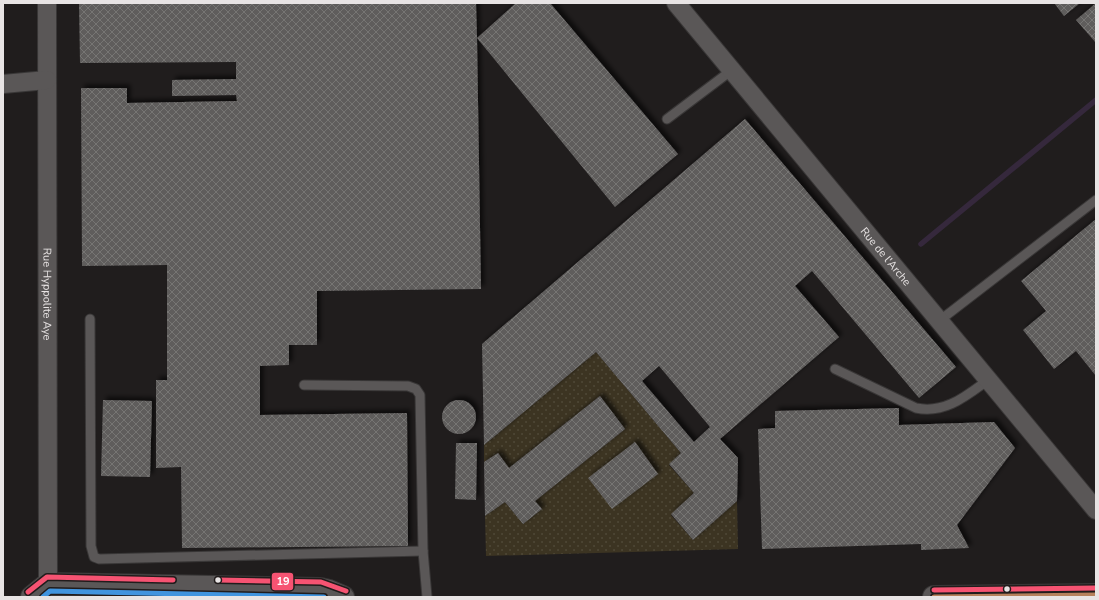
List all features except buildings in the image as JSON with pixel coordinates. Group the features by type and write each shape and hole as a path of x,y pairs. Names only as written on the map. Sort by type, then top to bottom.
{"street":[{"name":"Rue Hyppolite Aye","path":"40,591 47,3"},
{"name":"Rue de l'Arche","path":"676,3 1096,510"},
{"path":"3,84 47,80"},
{"path":"40,591 320,589 344,597"},
{"path":"934,597 1096,595"}],"lane":[{"path":"667,119 732,70"},
{"path":"939,321 1096,200"},
{"path":"90,319 91,546 94,557 99,559 423,551"},
{"path":"835,370 916,408 924,409 942,408 951,405 988,380"},
{"path":"304,385 408,386 420,395 423,551 427,597"}],"shaded area":[{"path":"596,352 681,453 669,465 694,493 671,515 693,540 737,501 738,549 486,556 485,516 505,502 523,524 542,509 535,501 625,429 600,396 509,468 498,453 484,462 484,445"}],"waterway":[{"path":"921,244 1096,100"}],"transit line":[{"name":"19","path":"28,592 47,577 173,580"},
{"name":"19","path":"218,580 321,582 346,591"},
{"name":"19","path":"934,590 1096,588"},
{"path":"43,597 50,591 324,597"},
{"path":"934,597 1096,595"}]}
